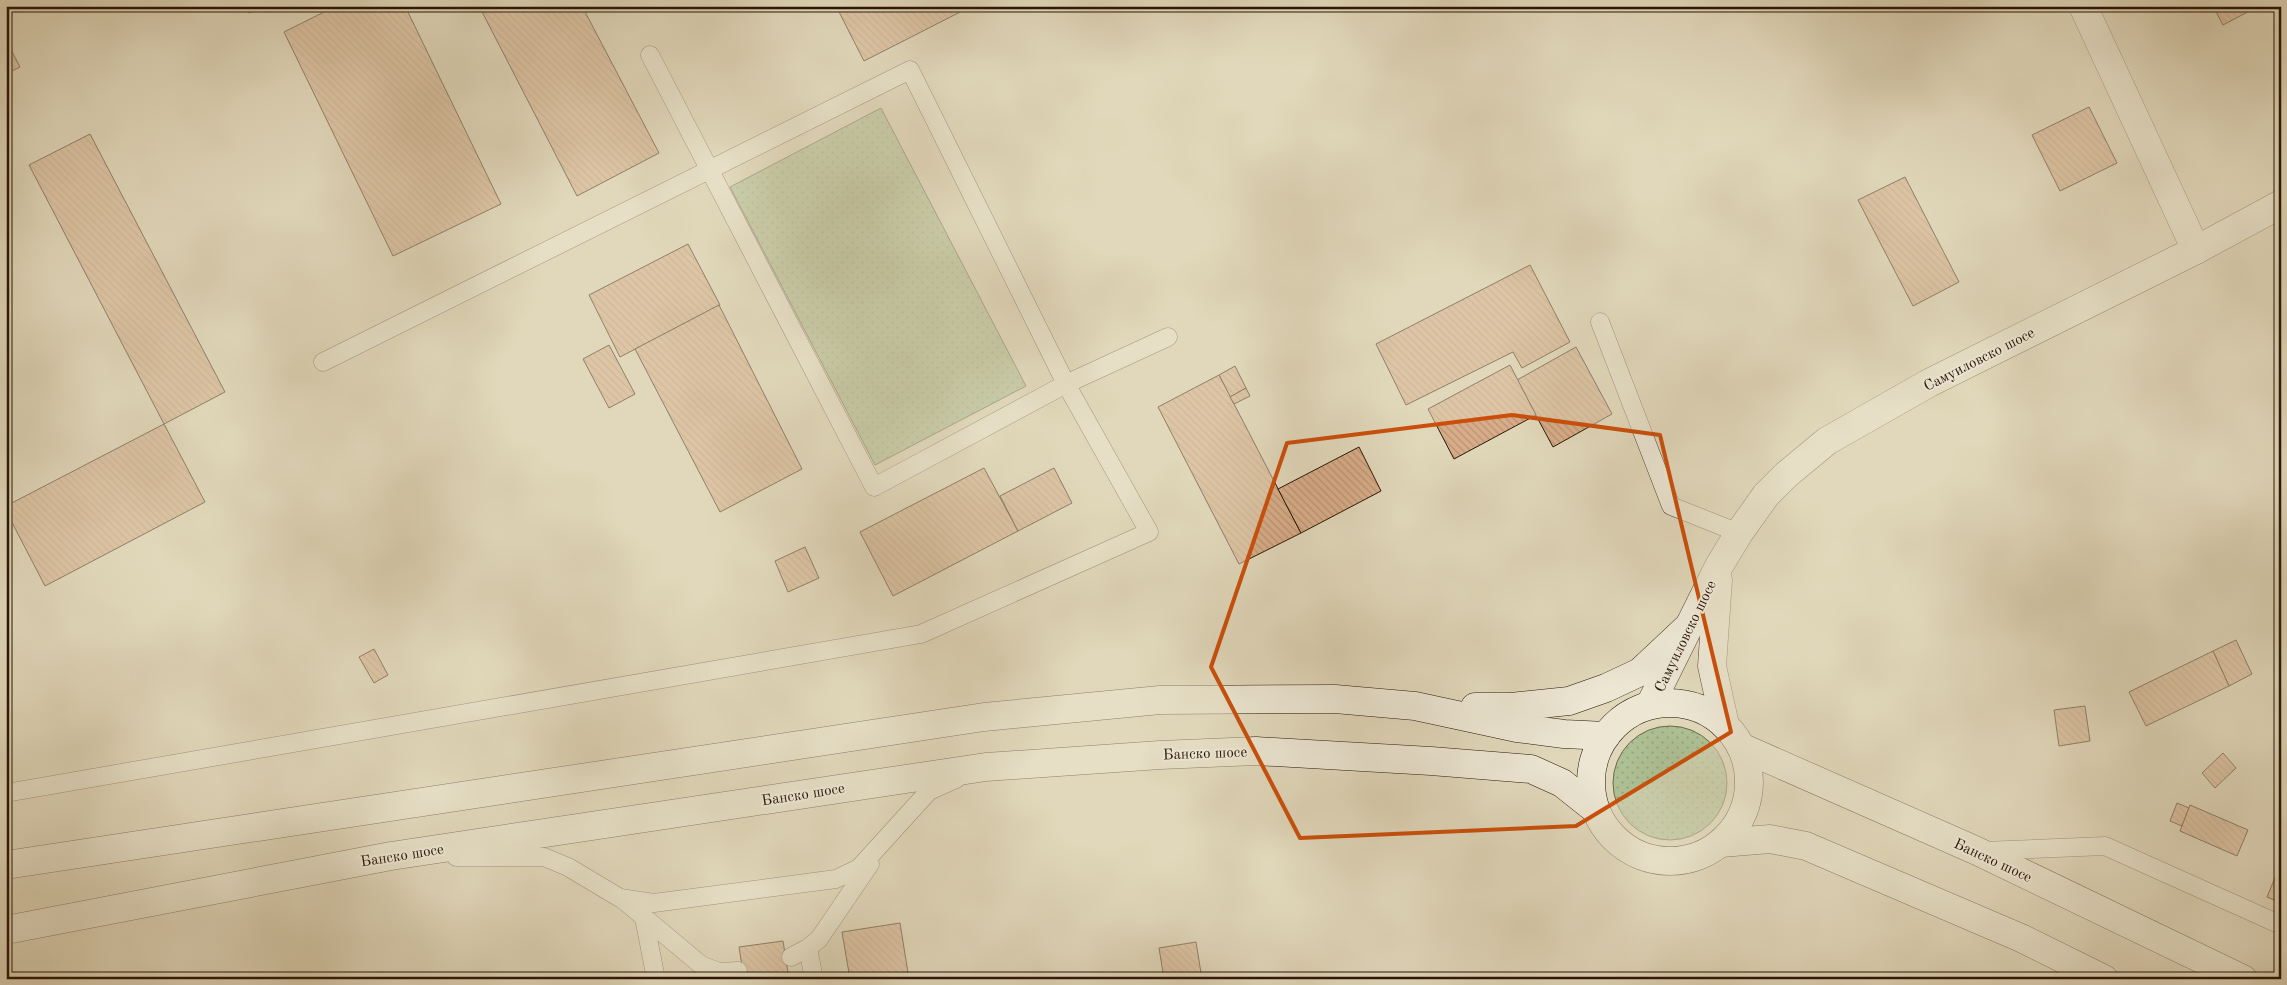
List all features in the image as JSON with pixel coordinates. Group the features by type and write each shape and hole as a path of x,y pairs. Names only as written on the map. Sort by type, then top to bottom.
{"main road":[{"path":"2083,6 2196,250"},
{"name":"Самуиловско шосе","path":"1650,705 1719,566 1739,533 1766,495 1786,475 1827,441 1929,383 2196,250 2281,204"},
{"name":"Самуиловско шосе","path":"1719,566 1712,666 1725,725"},
{"path":"6,865 984,718 1160,700 1335,698 1415,706 1512,707 1569,701 1606,688 1640,672 1689,626"},
{"path":"1677,703 1703,710 1725,725 1741,748 1749,774 1747,801 1738,824 1721,843 1700,856 1675,862 1650,859 1627,849 1608,832 1596,810 1591,785 1594,760 1606,736 1625,716 1650,705 1677,703"},
{"path":"1415,706 1517,728 1564,734 1606,736"},
{"name":"Банско шосе","path":"1741,748 1976,851 2243,979"},
{"name":"Банско шосе","path":"6,930 391,856 986,767 1160,755 1256,751 1431,760 1531,769 1562,783 1596,810"},
{"path":"1721,843 1770,839 1806,846 2021,938 2104,979"},
{"path":"2021,938 2088,979"}],"lane":[{"path":"650,55 874,487 1066,384 1168,337"},
{"path":"6,793 921,634 1149,532 1066,384 910,70 323,362"},
{"path":"1600,322 1671,506 1739,533"},
{"path":"620,898 654,903 836,879 859,868 929,791 986,767"},
{"path":"791,957 808,948 819,939 886,840"},
{"path":"1976,851 2104,846 2281,925"},
{"path":"391,856 544,857 568,868 620,898 703,972 738,971"},
{"path":"644,918 656,979"},
{"path":"808,948 814,979"}],"highlighted area":[{"path":"1512,415 1660,435 1731,732 1576,826 1300,838 1211,667 1287,443"}],"green space":[{"path":"881,108 1026,386 875,465 730,187"},
{"path":"1670,726 1692,730 1702,735 1718,751 1723,761 1727,783 1723,805 1718,815 1702,831 1692,836 1670,840 1648,836 1638,831 1622,815 1617,805 1613,783 1617,761 1622,751 1638,735 1648,730"}],"building":[{"path":"246,6 263,6 263,7 249,13"},
{"path":"336,6 405,6 501,204 393,256 284,32"},
{"path":"479,6 582,6 659,153 577,196"},
{"path":"836,6 972,6 864,61"},
{"path":"2213,6 2259,6 2223,25"},
{"path":"6,40 20,67 6,74"},
{"path":"2089,107 2117,163 2060,191 2032,135"},
{"path":"90,134 225,392 164,424 29,165"},
{"path":"1905,177 1959,282 1913,306 1858,200"},
{"path":"688,244 720,305 620,357 589,295"},
{"path":"1530,265 1570,342 1522,368 1513,352 1406,405 1376,344"},
{"path":"719,305 802,469 720,512 635,349"},
{"path":"609,345 635,394 609,408 583,359"},
{"path":"1576,347 1612,414 1553,447 1517,380"},
{"path":"1510,365 1536,415 1454,459 1428,409"},
{"path":"1235,366 1246,388 1230,397 1219,375"},
{"path":"1219,375 1301,533 1239,564 1158,407"},
{"path":"1246,388 1250,396 1234,404 1230,397"},
{"path":"164,424 205,502 45,586 6,511 6,506"},
{"path":"1359,447 1381,491 1301,533 1278,489"},
{"path":"984,468 1018,531 893,596 860,532"},
{"path":"1054,468 1072,503 1018,531 1000,496"},
{"path":"805,547 819,578 788,592 775,561"},
{"path":"2236,640 2252,674 2229,686 2213,651"},
{"path":"374,649 388,675 374,683 359,657"},
{"path":"2213,651 2229,686 2146,726 2129,692"},
{"path":"2085,706 2090,741 2059,746 2054,710"},
{"path":"2223,753 2236,768 2215,788 2202,773"},
{"path":"2177,803 2189,808 2182,826 2170,821"},
{"path":"2190,805 2248,830 2237,856 2180,831"},
{"path":"2281,863 2281,903 2267,897"},
{"path":"900,923 909,979 850,979 842,932"},
{"path":"783,941 789,979 744,979 739,947"},
{"path":"1196,942 1202,979 1164,979 1159,948"}]}
